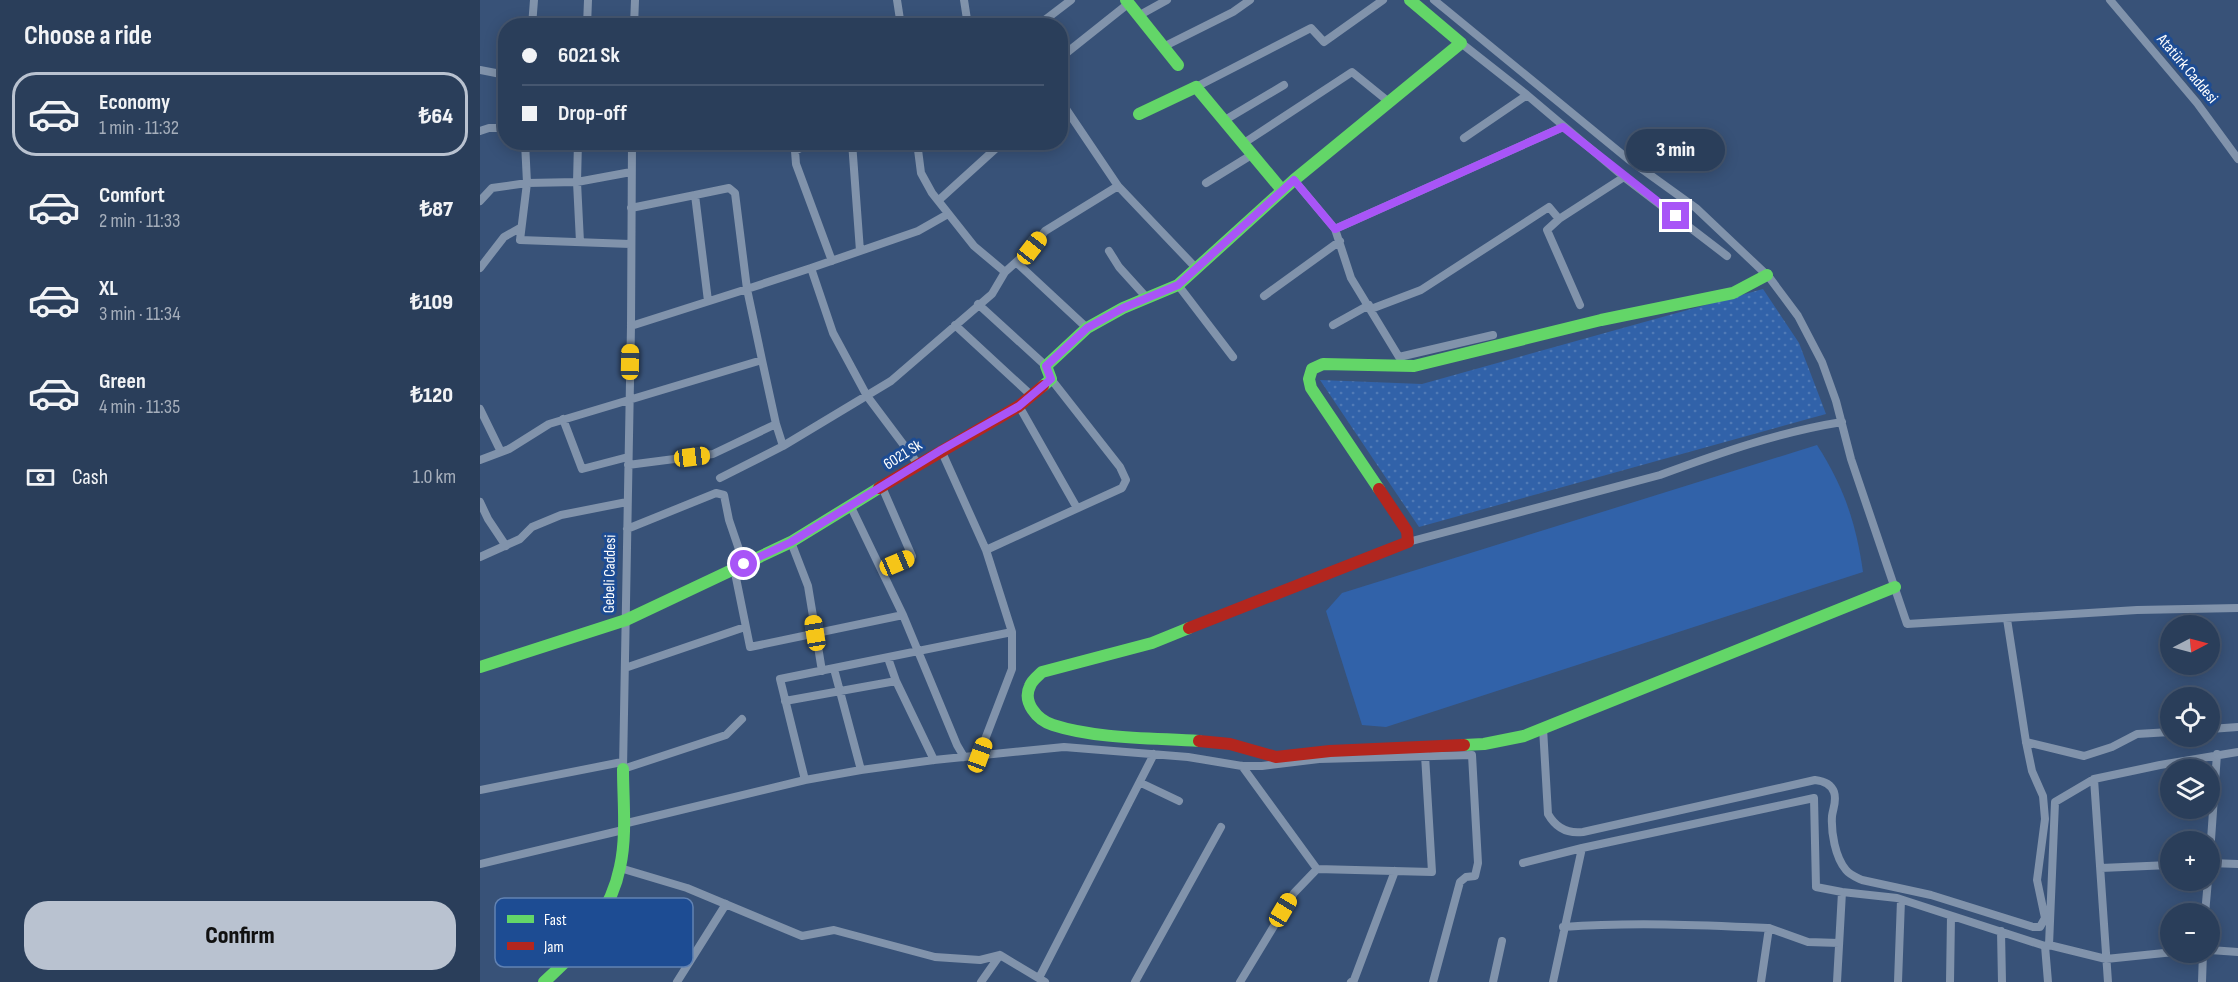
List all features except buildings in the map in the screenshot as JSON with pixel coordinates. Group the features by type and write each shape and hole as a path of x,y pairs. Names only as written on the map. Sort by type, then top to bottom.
{"street":[{"path":"533,18 534,0"},
{"path":"587,18 588,0"},
{"path":"634,18 635,0"},
{"path":"899,0 900,18"},
{"path":"964,0 967,18"},
{"path":"1047,18 1071,0"},
{"path":"1137,16 1167,0"},
{"path":"1163,46 1233,12 1250,0"},
{"path":"1139,114 1311,28 1324,42 1383,0"},
{"path":"1410,0 1624,177 1727,256"},
{"path":"1434,0 1628,159 1696,208 1767,274 1798,316 1817,349 1842,422 1851,459 1907,624 1940,620 2007,619 2137,610 2238,608"},
{"name":"Atatürk Caddesi","path":"2110,0 2197,103 2238,159"},
{"path":"1068,51 1128,2 1178,65"},
{"path":"1046,366 1087,328 1123,308 1178,285 1282,190 1461,43"},
{"path":"480,70 498,73"},
{"path":"1244,143 1352,72 1389,102"},
{"path":"1225,120 1284,85"},
{"path":"1196,87 1282,190"},
{"path":"1464,138 1527,95"},
{"path":"1068,112 1119,186 1196,268"},
{"path":"1335,229 1563,127"},
{"path":"480,131 498,128"},
{"path":"525,150 527,183 520,240 630,244"},
{"path":"578,150 580,242"},
{"name":"Gebeli Caddesi","path":"608,898 620,868 624,827 632,150"},
{"path":"795,150 796,164 832,261"},
{"path":"853,150 860,251"},
{"path":"918,150 921,173 932,193 974,246 1005,272"},
{"path":"939,200 994,150"},
{"path":"1206,183 1253,154"},
{"path":"480,201 492,188 527,183 577,183 631,172"},
{"path":"1580,305 1547,230 1559,219 1624,177"},
{"path":"1294,180 1335,229 1351,278 1399,357 1493,335"},
{"path":"720,478 783,446 891,381 931,349 978,304 992,294 1005,272 1032,248 1046,231 1119,186"},
{"path":"631,208 729,188 735,193 747,289 776,424 783,446"},
{"path":"695,195 708,301"},
{"path":"1333,325 1370,307 1421,290 1549,207 1559,219"},
{"path":"631,326 918,231 948,214"},
{"path":"480,268 504,237 520,228"},
{"path":"1264,296 1340,241"},
{"path":"1109,251 1119,267 1147,298"},
{"path":"1017,263 1087,328"},
{"path":"811,268 833,333 867,396 918,464"},
{"path":"1408,542 1407,531 1311,388 1309,380 1312,369 1330,364 1414,366 1622,315 1733,293 1767,274"},
{"path":"1178,285 1233,357"},
{"path":"978,304 1046,366 1051,379 1120,467 1126,480 1122,488 986,550"},
{"path":"956,325 1032,396"},
{"path":"480,460 501,452 549,424 563,419 762,360"},
{"name":"6021 Sk","path":"480,667 626,620 791,542 941,450 1019,406 1051,379"},
{"path":"1019,406 1077,508"},
{"path":"480,409 501,452"},
{"path":"563,419 582,469 628,461 713,454 776,424"},
{"path":"1842,422 1769,438 1660,475 1408,542 1152,643 1042,672 1031,682 1028,691 1031,707 1042,720 1050,724 1084,732 1220,743 1276,757 1330,751 1484,744 1515,739 1895,587"},
{"path":"941,450 986,550 1012,632 1012,669 980,755"},
{"path":"882,487 912,556 882,569"},
{"path":"627,529 716,493 724,495 739,566 745,627 750,647 903,615"},
{"path":"480,502 506,546"},
{"path":"480,556 520,539 532,527 561,515 627,502"},
{"path":"850,507 903,615 964,757"},
{"path":"791,542 808,586 822,670"},
{"path":"1543,728 1548,814 1553,823 1563,830 1574,833 1583,832 1815,780 1823,781 1833,791 1835,797 1832,817 1836,848 1845,869 1853,875 1862,880 1930,895 2033,927 2040,927 2045,918 2037,880 2045,819 2043,796 2032,771 2026,742 2007,619"},
{"path":"625,668 745,627"},
{"path":"805,780 780,679 1012,632"},
{"path":"888,658 896,681 934,760"},
{"path":"834,669 861,770"},
{"path":"784,701 896,681"},
{"path":"480,790 623,765 726,735 742,719"},
{"path":"2220,728 2238,727"},
{"path":"2026,742 2084,756 2112,747 2137,734 2160,733"},
{"path":"480,864 805,780 934,760 1064,747 1211,760 1242,766 1273,766 1319,759 1472,755 1478,863 1475,876 1466,877 1460,882 1433,982"},
{"path":"2048,982 2047,945 2055,802 2094,779 2217,754 2238,752"},
{"path":"620,868 687,888 802,936 834,930 935,957 980,960 1000,956 1042,980 1154,754"},
{"path":"2212,831 2217,754"},
{"path":"1240,982 1294,892 1317,869 1432,872 1425,755"},
{"path":"1242,766 1317,869"},
{"path":"2094,779 2108,982"},
{"path":"1141,783 1179,801"},
{"path":"1523,863 1814,798 1816,887 1901,900 2047,945 2106,959 2160,953"},
{"path":"1135,982 1221,827"},
{"path":"1553,982 1563,927 1582,848"},
{"path":"2220,863 2238,864"},
{"path":"2101,868 2160,865"},
{"path":"1355,981 1395,871"},
{"path":"1837,982 1842,892"},
{"path":"1898,982 1901,900"},
{"path":"693,955 726,904"},
{"path":"1950,982 1951,916"},
{"path":"1563,927 1688,925 1769,928 1809,942 1839,943"},
{"path":"1761,982 1769,928"},
{"path":"2001,931 2002,982"},
{"path":"1493,982 1502,941"},
{"path":"2220,951 2238,952"},
{"path":"981,982 1000,956"},
{"path":"2202,982 2203,963"},
{"name":"Gebeli Caddesi","path":"544,982 560,967"},
{"path":"676,982 686,967"}],"shaded area":[{"path":"1763,289 1799,343 1826,414 1419,527 1320,380 1422,384"},
{"path":"1817,445 1835,476 1848,506 1857,537 1863,572 1386,727 1362,725 1326,611 1342,593"}],"traffic: fast":[{"path":"1126,0 1178,65"},
{"path":"1043,386 1051,379 1046,366 1087,328 1123,308 1178,285 1294,180 1461,43 1410,0"},
{"path":"1139,114 1196,87 1282,190"},
{"path":"1379,489 1311,388 1309,379 1312,369 1323,364 1414,366 1601,320 1733,293 1767,275"},
{"path":"480,667 626,620 791,542 879,488"},
{"path":"1464,745 1484,744 1524,736 1895,587"},
{"path":"1189,628 1152,643 1042,672 1031,684 1028,698 1032,710 1047,723 1070,730 1125,737 1199,741"},
{"path":"610,898 616,884 623,843 623,769"},
{"path":"544,982 560,967"}],"traffic: jam":[{"path":"879,488 1019,406 1043,386"},
{"path":"1189,628 1408,542 1407,531 1379,489"},
{"path":"1199,741 1230,744 1276,757 1330,751 1464,745"}],"route":[{"path":"744,564 791,542 941,450 1019,406 1051,379 1046,366 1087,328 1123,308 1178,285 1294,180 1335,229 1563,127 1676,216"}]}
